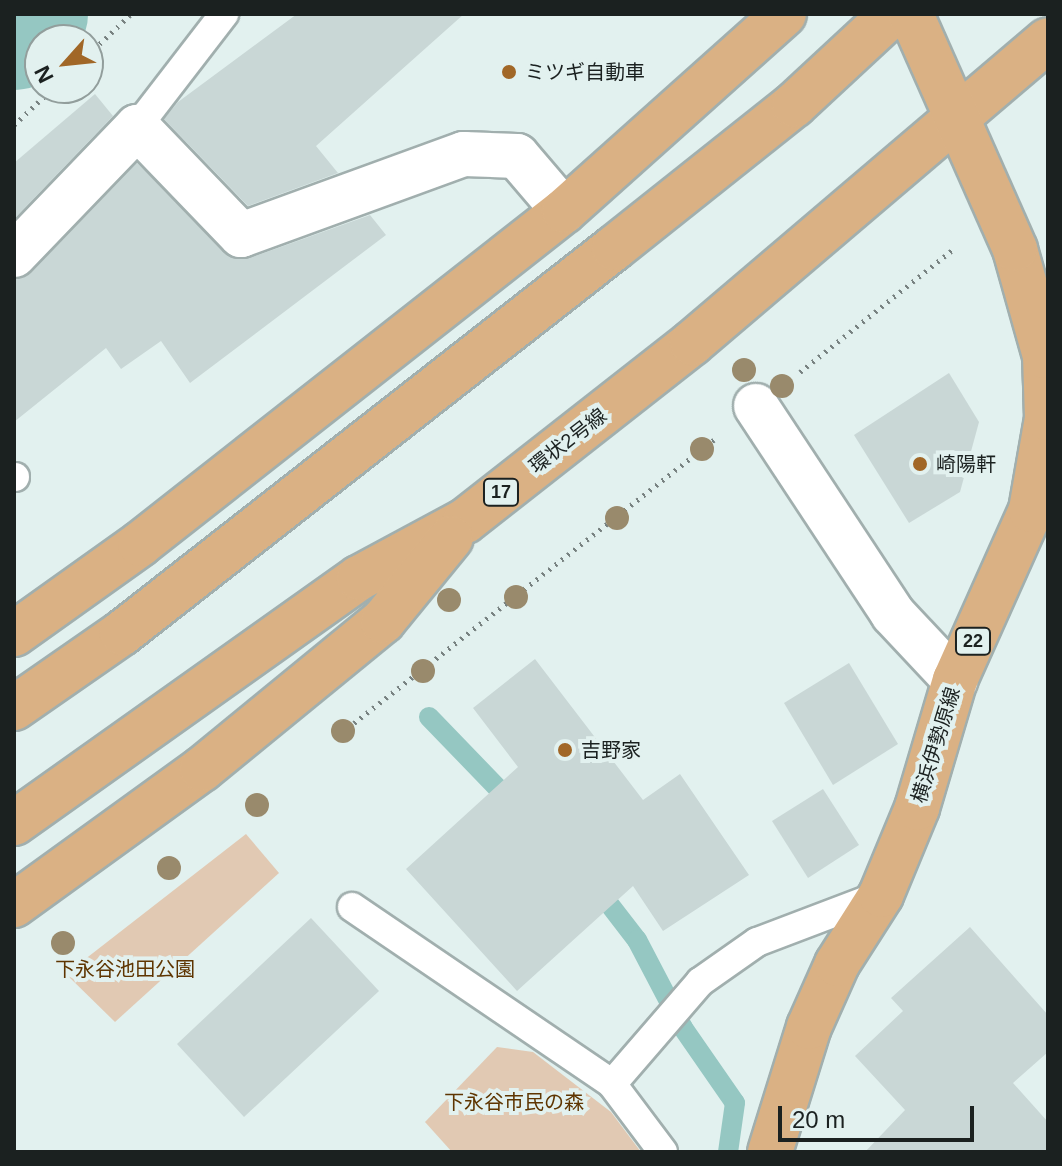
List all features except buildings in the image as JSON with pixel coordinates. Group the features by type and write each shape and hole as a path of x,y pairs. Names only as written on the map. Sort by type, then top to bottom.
{"main road":[{"path":"14,634 140,544 564,211 784,14"},
{"path":"14,708 122,633 722,162 794,105 892,14"},
{"name":"横浜伊勢原線","path":"770,1152 809,1027 837,964 881,895 917,808 955,680 1031,510 1048,418 1045,356 998,210 911,14"},
{"name":"環状2号線","path":"14,823 359,578 465,521 692,343 1048,40"},
{"path":"14,905 202,769 383,621 465,521"}],"street":[{"path":"14,255 137,127 241,235 464,154 517,156 564,211"},
{"path":"756,406 893,614 955,680"}],"lane":[{"path":"137,127 224,14"},
{"path":"612,1084 700,982 757,942 881,895"},
{"path":"352,907 612,1084 663,1152"}],"path":[{"path":"104,40 131,14"},
{"path":"14,125 36,104"},
{"path":"343,731 756,406 998,210"}],"green space":[{"name":"下永谷池田公園","path":"246,834 279,873 115,1022 66,974"},
{"name":"下永谷市民の森","path":"497,1047 533,1052 611,1112 641,1152 452,1152 425,1122"}],"waterway":[{"path":"14,31 29,14"},
{"path":"429,717 514,805"},
{"path":"596,887 637,940 683,1028 735,1103 728,1152"}],"place":[{"name":"ミツギ自動車","path":"509,72"},
{"name":"崎陽軒","path":"920,464"},
{"name":"吉野家","path":"565,750"}]}
